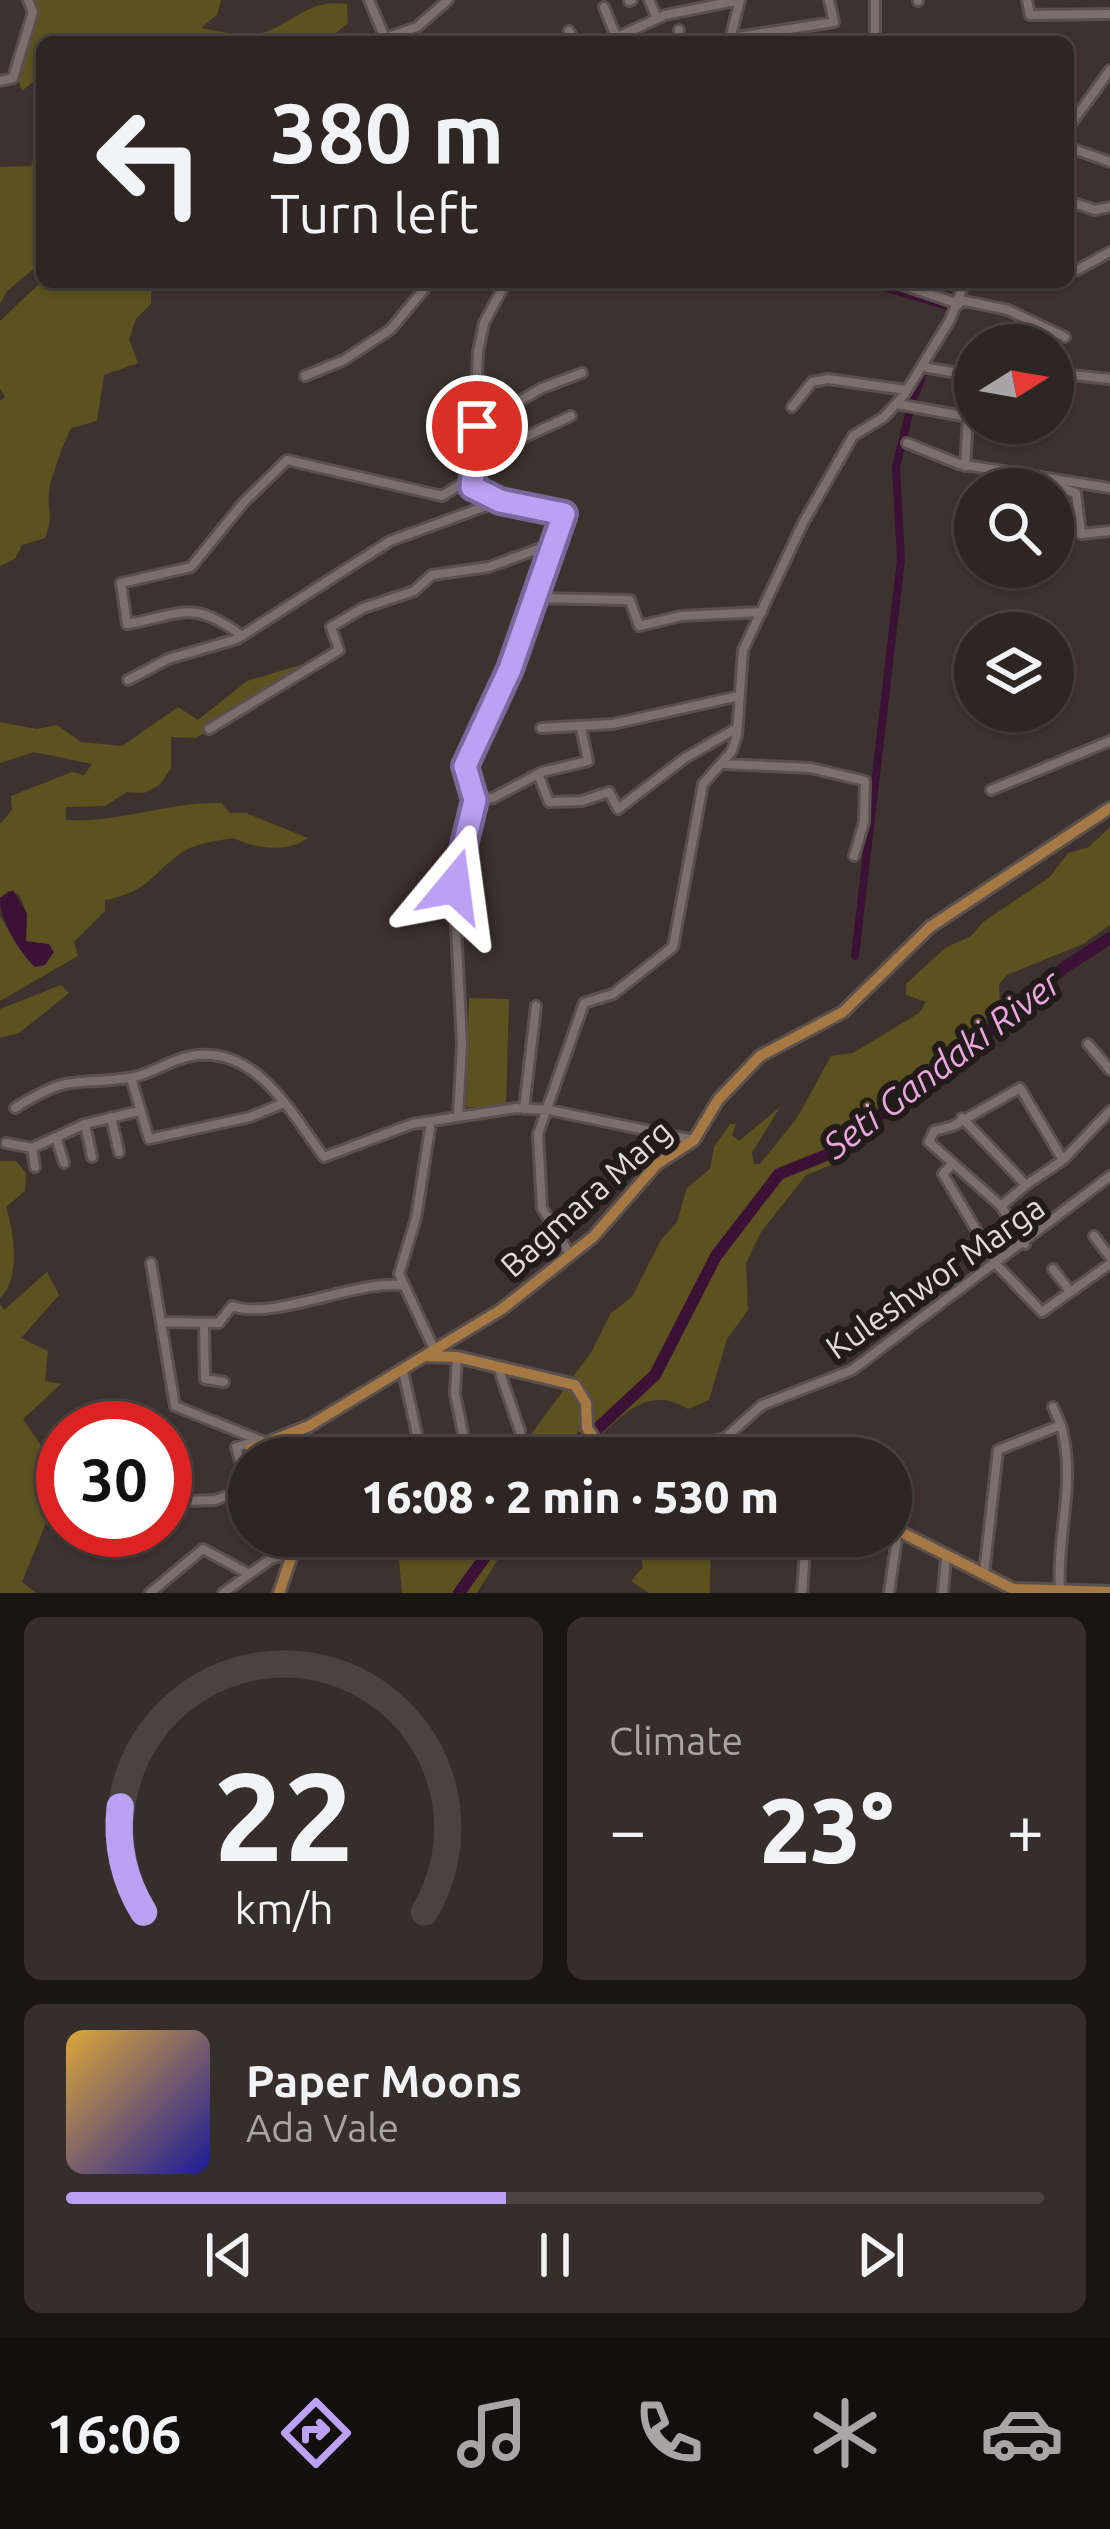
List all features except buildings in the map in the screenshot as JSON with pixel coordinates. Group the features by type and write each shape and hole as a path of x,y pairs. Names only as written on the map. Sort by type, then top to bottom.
{"main road":[{"name":"Bagmara Marg","path":"289,1437 502,1309 571,1256 627,1204 657,1164 694,1140 718,1100 760,1056 843,1012 930,927 1110,808"},
{"path":"430,1352 575,1384 586,1403 586,1428 593,1437"},
{"path":"912,1538 1013,1591 1110,1592"},
{"path":"279,1593 291,1557"}],"street":[{"path":"0,81 14,78 33,12 28,0"},
{"path":"369,0 383,36"},
{"path":"395,36 417,27 448,0"},
{"path":"649,0 658,18"},
{"path":"622,36 658,18 740,0 731,36"},
{"path":"753,36 834,22 830,0"},
{"path":"875,0 875,36"},
{"path":"1027,0 1030,15 1110,14"},
{"path":"604,7 613,36"},
{"path":"678,36 679,30"},
{"path":"569,31 572,36"},
{"path":"1074,120 1110,70"},
{"path":"1074,149 1110,162"},
{"path":"1074,203 1095,210 1110,208"},
{"path":"1074,269 1110,252"},
{"path":"305,376 344,360 391,328 425,288"},
{"path":"458,1117 462,1044 454,886 475,800 465,766 535,598 549,545 564,514 500,501 472,487 481,338 503,288"},
{"path":"914,288 1008,310 1038,324"},
{"path":"571,1256 542,1208 538,1134 584,1003 614,994 673,947 703,784 723,764 737,728 743,650 853,436 898,404 923,367 963,288"},
{"path":"923,367 954,372"},
{"path":"477,426 542,388 582,373"},
{"path":"1074,375 1110,379"},
{"path":"792,407 812,382 828,379 908,390"},
{"path":"898,404 968,417 965,466"},
{"path":"473,460 571,416"},
{"path":"907,443 965,466 983,468"},
{"path":"242,636 220,619 179,609 128,624 121,583 191,567 286,460 442,496 472,477"},
{"path":"1074,482 1110,488"},
{"path":"1074,492 1081,534 1110,531"},
{"path":"128,680 168,659 242,636 357,558 500,501"},
{"path":"209,729 339,650 332,627 348,615 414,591 433,575 489,567 549,545"},
{"path":"535,598 630,600 639,626 681,616 762,611"},
{"path":"541,728 586,725 739,696"},
{"path":"475,800 493,798 538,774 588,761 581,728 586,725"},
{"path":"538,774 550,802 582,801 609,792 618,809 685,758 737,728"},
{"path":"991,790 1110,741"},
{"path":"723,764 811,768 865,782 864,822 854,856"},
{"path":"524,1109 536,1006"},
{"path":"1088,1044 1110,1070"},
{"path":"15,1108 50,1086 76,1078 130,1078 186,1057 214,1054 244,1064 284,1103 324,1157 386,1132 524,1109 694,1140"},
{"path":"130,1078 149,1139 250,1118 284,1103"},
{"path":"1024,1244 1001,1206 929,1142 934,1131 1020,1088 1063,1160"},
{"path":"1001,1206 1063,1160 1110,1111"},
{"path":"6,1143 32,1148 85,1124 139,1112"},
{"path":"111,1118 119,1152"},
{"path":"962,1118 1026,1185"},
{"path":"430,1352 400,1285 431,1122"},
{"path":"85,1124 92,1157"},
{"path":"56,1137 64,1163"},
{"path":"32,1148 35,1167"},
{"path":"952,1163 943,1174 997,1265 1042,1312 1110,1260 1094,1236"},
{"name":"Kuleshwor Marga","path":"726,1437 762,1405 852,1370 1110,1176"},
{"path":"151,1263 175,1406 252,1437"},
{"path":"1053,1269 1070,1291"},
{"path":"164,1322 220,1323 232,1306 251,1313 296,1299 400,1285"},
{"path":"204,1324 205,1379 224,1382"},
{"path":"457,1357 455,1394 464,1437"},
{"path":"499,1366 520,1431"},
{"path":"403,1371 417,1437"},
{"path":"1053,1407 1071,1478 1057,1551 1060,1592"},
{"path":"983,1576 998,1450 1061,1425"},
{"path":"192,1501 228,1495"},
{"path":"150,1593 202,1549 249,1574"},
{"path":"943,1593 946,1556"},
{"path":"224,1593 274,1557"},
{"path":"802,1593 805,1557"},
{"path":"889,1593 892,1557"}],"shaded area":[{"path":"31,0 221,0 217,15 201,28 247,34 273,29 316,7 347,4 348,23 332,36 36,36 36,82 22,91 18,79"},
{"path":"35,153 36,267 7,291 0,304 0,167 31,166"},
{"path":"36,287 151,288 151,304 136,319 129,339 138,363 104,375 97,421 68,433 50,486 45,538 22,545 15,559 0,566 0,401 5,397 0,389 0,321"},
{"path":"313,661 196,738 171,737 171,768 160,785 144,793 127,792 105,806 66,807 66,820 86,820 221,803 230,813 246,813 308,838 271,848 234,838 184,851 138,888 105,900 105,911 74,942 78,956 0,1001 0,916 18,946 26,941 27,914 19,894 8,891 0,898 0,824 12,810 11,796 72,772 84,775 92,764 34,752 0,763 0,722 37,729 57,725 81,742 122,746 178,707 198,720 247,681"},
{"path":"1110,827 1110,925 1083,944 1007,975 999,984 1000,1007 934,1066 882,1103 857,1147 839,1162 806,1175 761,1232 746,1263 748,1310 727,1339 709,1400 688,1409 654,1400 626,1413 598,1437 529,1437 592,1351 611,1313 632,1297 661,1240 677,1222 687,1188 710,1169 714,1147 730,1124 736,1124 732,1135 739,1141 780,1107 752,1153 754,1164 760,1164 797,1118 831,1056 853,1053 919,1013 926,1002 906,995 906,984 945,948 971,936 983,922 1050,877 1068,853 1089,847"},
{"path":"13,890 27,914 26,941 49,944 54,952 45,965 35,967 7,925 0,898"},
{"path":"61,985 69,993 19,1033 0,1038 0,1009"},
{"path":"469,998 509,999 506,1108 466,1107"},
{"path":"0,1161 16,1161 26,1173 25,1191 6,1207 13,1267 0,1298"},
{"path":"47,1272 59,1295 21,1338 48,1351 45,1381 61,1384 43,1401 36,1401 23,1419 36,1438 36,1548 22,1582 36,1593 0,1593 0,1304 4,1310"},
{"path":"399,1557 499,1557 477,1593 402,1593"},
{"path":"641,1557 711,1557 710,1593 649,1593 631,1581 643,1567"}],"waterway":[{"path":"887,288 950,307"},
{"path":"911,405 924,371"},
{"path":"855,956 901,560 896,467 910,410"},
{"name":"Seti Gandaki River","path":"583,1437 655,1375 716,1256 779,1174 839,1150 1065,967 1110,938"},
{"name":"Seti Gandaki River","path":"459,1593 485,1557"}],"route":[{"path":"454,886 475,800 465,766 510,669 548,565 549,545 564,514 500,501 472,487 477,426"}]}
